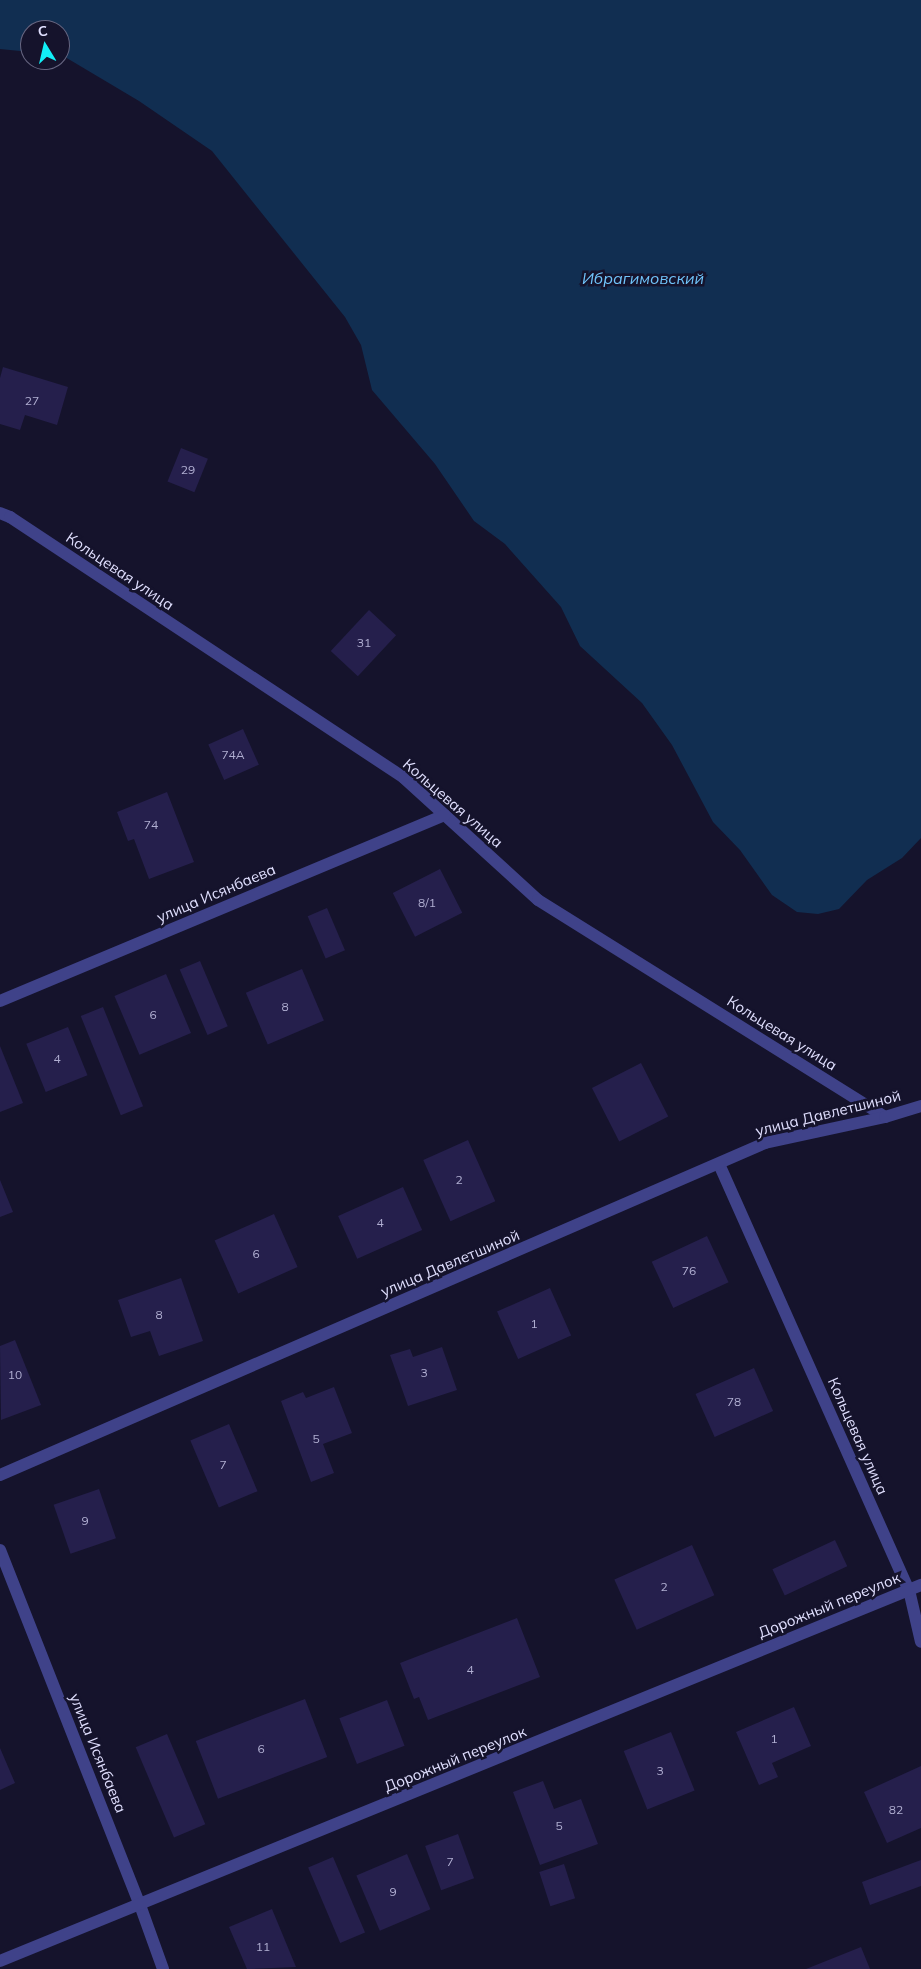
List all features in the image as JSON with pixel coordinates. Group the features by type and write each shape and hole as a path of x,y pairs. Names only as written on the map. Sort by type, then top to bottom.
{"street":[{"name":"Кольцевая улица","path":"0,513 10,517 404,778 538,900 886,1117"},
{"name":"улица Исянбаева","path":"0,1001 445,815"},
{"name":"улица Давлетшиной","path":"0,1474 765,1143 886,1117 921,1106"},
{"name":"Кольцевая улица","path":"719,1164 909,1590 921,1642"},
{"name":"улица Исянбаева","path":"0,1550 140,1905 163,1969"},
{"name":"Дорожный переулок","path":"0,1961 921,1585"}],"water":[{"name":"Ибрагимовский","path":"0,0 921,0 921,838 902,858 867,880 839,909 818,914 797,912 772,895 740,850 713,822 672,745 642,703 580,646 561,607 505,544 474,521 435,464 372,390 361,345 345,317 212,151 139,101 70,60 70,20 20,20 20,51 0,49"}],"building":[{"path":"3,367 68,387 57,425 25,415 20,430 0,424 0,378"},
{"path":"181,448 208,459 194,492 168,481"},
{"path":"369,610 396,635 358,676 331,651"},
{"path":"243,729 259,765 224,780 208,744"},
{"path":"167,792 194,862 149,879 134,839 128,841 117,812"},
{"path":"440,869 462,913 415,937 393,893"},
{"path":"327,908 345,950 326,959 308,916"},
{"path":"200,961 228,1026 207,1035 180,970"},
{"path":"302,969 324,1021 268,1044 246,993"},
{"path":"166,974 191,1033 139,1055 114,996"},
{"path":"103,1007 143,1106 121,1115 81,1016"},
{"path":"68,1027 87,1075 46,1092 26,1044"},
{"path":"0,1046 23,1103 0,1112"},
{"path":"641,1063 668,1116 619,1141 592,1088"},
{"path":"468,1140 495,1201 450,1221 423,1160"},
{"path":"0,1180 13,1212 0,1217"},
{"path":"403,1187 422,1230 357,1259 338,1216"},
{"path":"274,1214 298,1267 238,1293 215,1240"},
{"path":"707,1236 729,1282 673,1308 652,1262"},
{"path":"181,1278 203,1341 159,1356 150,1331 131,1337 118,1300"},
{"path":"550,1288 571,1336 518,1359 497,1312"},
{"path":"15,1340 41,1405 1,1420 0,1346"},
{"path":"442,1347 457,1390 408,1406 390,1355 410,1349 413,1357"},
{"path":"754,1368 773,1411 715,1437 696,1394"},
{"path":"334,1387 352,1433 323,1444 334,1473 311,1482 281,1401 303,1392 306,1398"},
{"path":"229,1424 258,1491 219,1508 190,1440"},
{"path":"99,1489 116,1538 71,1554 54,1505"},
{"path":"835,1540 847,1566 785,1595 772,1569"},
{"path":"692,1545 714,1595 637,1630 614,1580"},
{"path":"517,1618 540,1677 428,1720 419,1697 414,1699 400,1663"},
{"path":"305,1699 327,1757 218,1799 196,1741"},
{"path":"387,1700 405,1746 357,1764 339,1718"},
{"path":"794,1707 811,1746 772,1763 778,1777 759,1785 736,1732"},
{"path":"671,1732 695,1790 647,1810 624,1751"},
{"path":"167,1734 205,1824 174,1837 136,1747"},
{"path":"0,1748 15,1783 0,1790"},
{"path":"921,1766 921,1828 887,1843 864,1792"},
{"path":"543,1781 554,1809 581,1799 598,1844 540,1865 513,1792"},
{"path":"458,1834 474,1878 441,1890 425,1846"},
{"path":"407,1854 430,1909 380,1931 356,1875"},
{"path":"333,1857 365,1932 340,1943 308,1868"},
{"path":"921,1860 921,1886 870,1905 862,1882"},
{"path":"564,1864 575,1898 550,1906 539,1872"},
{"path":"272,1909 296,1967 247,1969 229,1927"},
{"path":"861,1947 870,1969 806,1969"}]}
